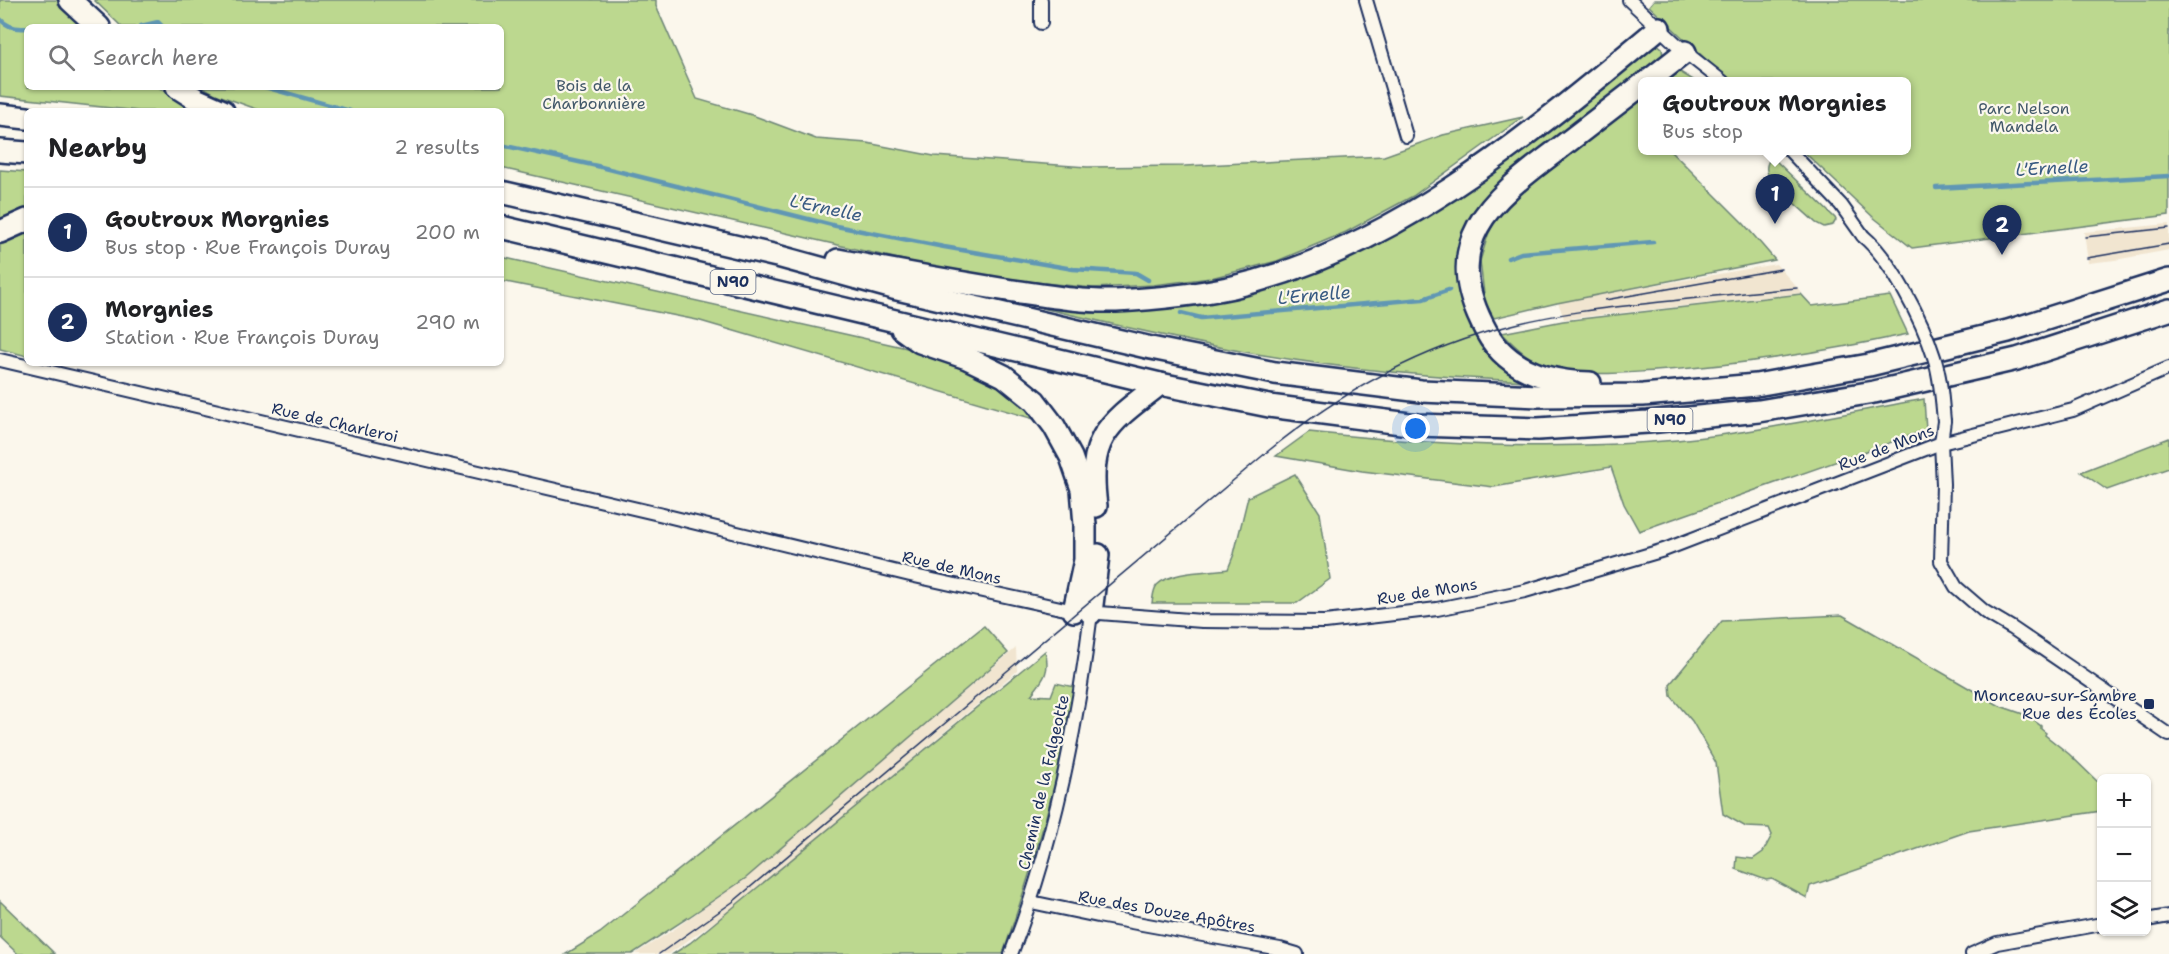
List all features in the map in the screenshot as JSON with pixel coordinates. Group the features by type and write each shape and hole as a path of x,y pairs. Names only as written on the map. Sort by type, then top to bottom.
{"highway":[{"path":"70,0 96,24"},
{"path":"777,256 819,257 935,279 1061,298 1114,301 1232,287 1286,271 1340,249 1400,220 1496,158 1659,28"},
{"path":"1652,77 1685,52"},
{"path":"1638,88 1524,175 1495,201 1474,233 1469,248 1467,267 1476,314 1491,341 1515,364 1548,378 1570,383 1605,384 1643,395"},
{"path":"182,90 217,108"},
{"path":"0,115 24,118"},
{"path":"0,151 24,153"},
{"name":"N90","path":"504,193 777,256 893,288 1151,348 1275,373 1421,391 1538,396 1643,395 1756,385 1869,365 2008,331 2169,280"},
{"path":"0,232 24,221"},
{"name":"N90","path":"504,228 1160,384 1269,406 1417,424 1538,429 1648,422 1759,411 1874,392 2017,359 2169,310"},
{"path":"889,320 920,342 966,358 1004,376 1035,401 1054,426 1071,457 1082,489 1085,525 1083,612"},
{"path":"1083,612 1097,565 1099,527 1093,467 1102,436 1122,413 1160,384"}],"street":[{"path":"1041,0 1041,23"},
{"path":"1366,0 1406,136"},
{"path":"1629,0 1685,52 1718,77"},
{"path":"1794,155 1840,205 1863,236 1875,246 1900,284 1920,323 1941,386 1944,422 1941,443 1943,484 1941,561 1956,587 1985,612 2169,735"},
{"name":"Rue de Charleroi","path":"0,360 24,366"},
{"name":"Rue de Charleroi","path":"26,366 663,515"},
{"name":"Rue de Mons","path":"663,515 910,575 1083,612 1202,621 1325,622 1437,609 1525,591 1664,550 1941,443 2073,410 2169,368"},
{"name":"Chemin de la Falgeotte","path":"1011,954 1032,902 1050,838 1075,728 1083,612"},
{"name":"Rue des Douze Apôtres","path":"1032,902 1297,954"},
{"path":"2151,919 2169,916"},
{"path":"1972,954 1997,943 2097,925"}],"shaded area":[{"path":"2169,224 2169,250 2088,263 2084,232"},
{"path":"1776,264 1802,293 1564,319 1558,302"},
{"path":"1016,648 1017,671 738,905 669,954 635,954 727,891"}],"green space":[{"path":"0,0 59,0 83,24 24,24 24,90 163,90 195,108 111,108 0,96"},
{"name":"Bois de la Charbonnière","path":"94,0 656,0 656,6 697,99 752,115 816,139 867,143 934,156 1087,167 1185,166 1384,156 1443,135 1523,117 1413,196 1346,232 1277,261 1211,278 1153,285 1093,288 1025,281 934,267 504,169 504,108 254,108 208,90 504,90 504,24 119,24"},
{"name":"Parc Nelson Mandela","path":"1654,0 2169,0 2169,215 1912,248 1873,217 1807,155 1911,155 1911,77 1725,77 1649,6"},
{"path":"1657,44 1662,48 1663,58 1483,205 1467,311 1485,343 1530,381 1396,372 1296,360 1233,350 1028,305 1029,302 1300,274 1652,45"},
{"path":"1680,72 1688,77 1672,77"},
{"path":"1638,102 1638,155 1675,155 1744,224 1775,260 1557,303 1494,318 1485,302 1480,261 1488,235 1499,212"},
{"path":"1772,157 1835,218 1833,225 1824,227 1816,223 1776,186 1767,169"},
{"path":"0,170 24,172 24,210 0,221"},
{"path":"24,234 24,355 0,349 0,245"},
{"path":"504,258 907,348 963,365 1016,396 1041,421 697,320 504,282"},
{"path":"1801,294 1812,306 1890,296 1908,334 1845,347 1751,361 1604,374 1566,371 1546,365 1525,354 1502,333 1563,321"},
{"path":"1924,399 1926,430 1639,531 1624,504 1611,467 1494,487 1362,471 1276,456 1309,432 1493,445 1631,443 1739,432"},
{"path":"2169,438 2169,468 2107,490 2081,472"},
{"path":"1295,474 1320,513 1330,579 1297,603 1152,603 1156,587 1163,580 1191,573 1228,569 1248,497"},
{"path":"1842,615 2000,706 2026,715 2041,726 2045,735 2097,781 2097,812 1969,831 1810,886 1807,898 1772,879 1766,880 1736,869 1737,857 1753,859 1763,852 1772,835 1769,828 1746,827 1723,814 1716,763 1692,721 1671,696 1670,684 1722,621"},
{"path":"984,626 1008,653 746,878 632,954 566,954 600,933"},
{"path":"1045,651 1046,670 1031,695 1051,696 1056,683 1074,687 1061,755 1044,822 1003,954 673,954 690,943"},
{"path":"0,901 55,954 18,954 0,937"}],"waterway":[{"name":"L'Ernelle","path":"0,19 13,27 24,28"},
{"name":"L'Ernelle","path":"150,24 158,22 160,24"},
{"name":"L'Ernelle","path":"276,90 339,108"},
{"name":"L'Ernelle","path":"504,146 597,166 836,226 1073,269 1136,273 1148,280"},
{"name":"L'Ernelle","path":"1936,188 2169,176"},
{"name":"L'Ernelle","path":"1508,258 1521,253 1653,242"},
{"name":"L'Ernelle","path":"1181,313 1201,318 1423,299 1449,290"}],"tram line":[{"path":"2085,237 2169,228"},
{"path":"2087,258 2169,244"},
{"path":"1605,300 1781,269"},
{"path":"659,954 734,901 1267,452 1323,410 1352,392 1382,375 1445,346 1529,321 1599,309 1797,288"}],"place":[{"name":"Goutroux Morgnies","path":"1775,224"},
{"name":"Morgnies","path":"2002,255"},
{"name":"Monceau-sur-Sambre Rue des Écoles","path":"2149,704"}]}
